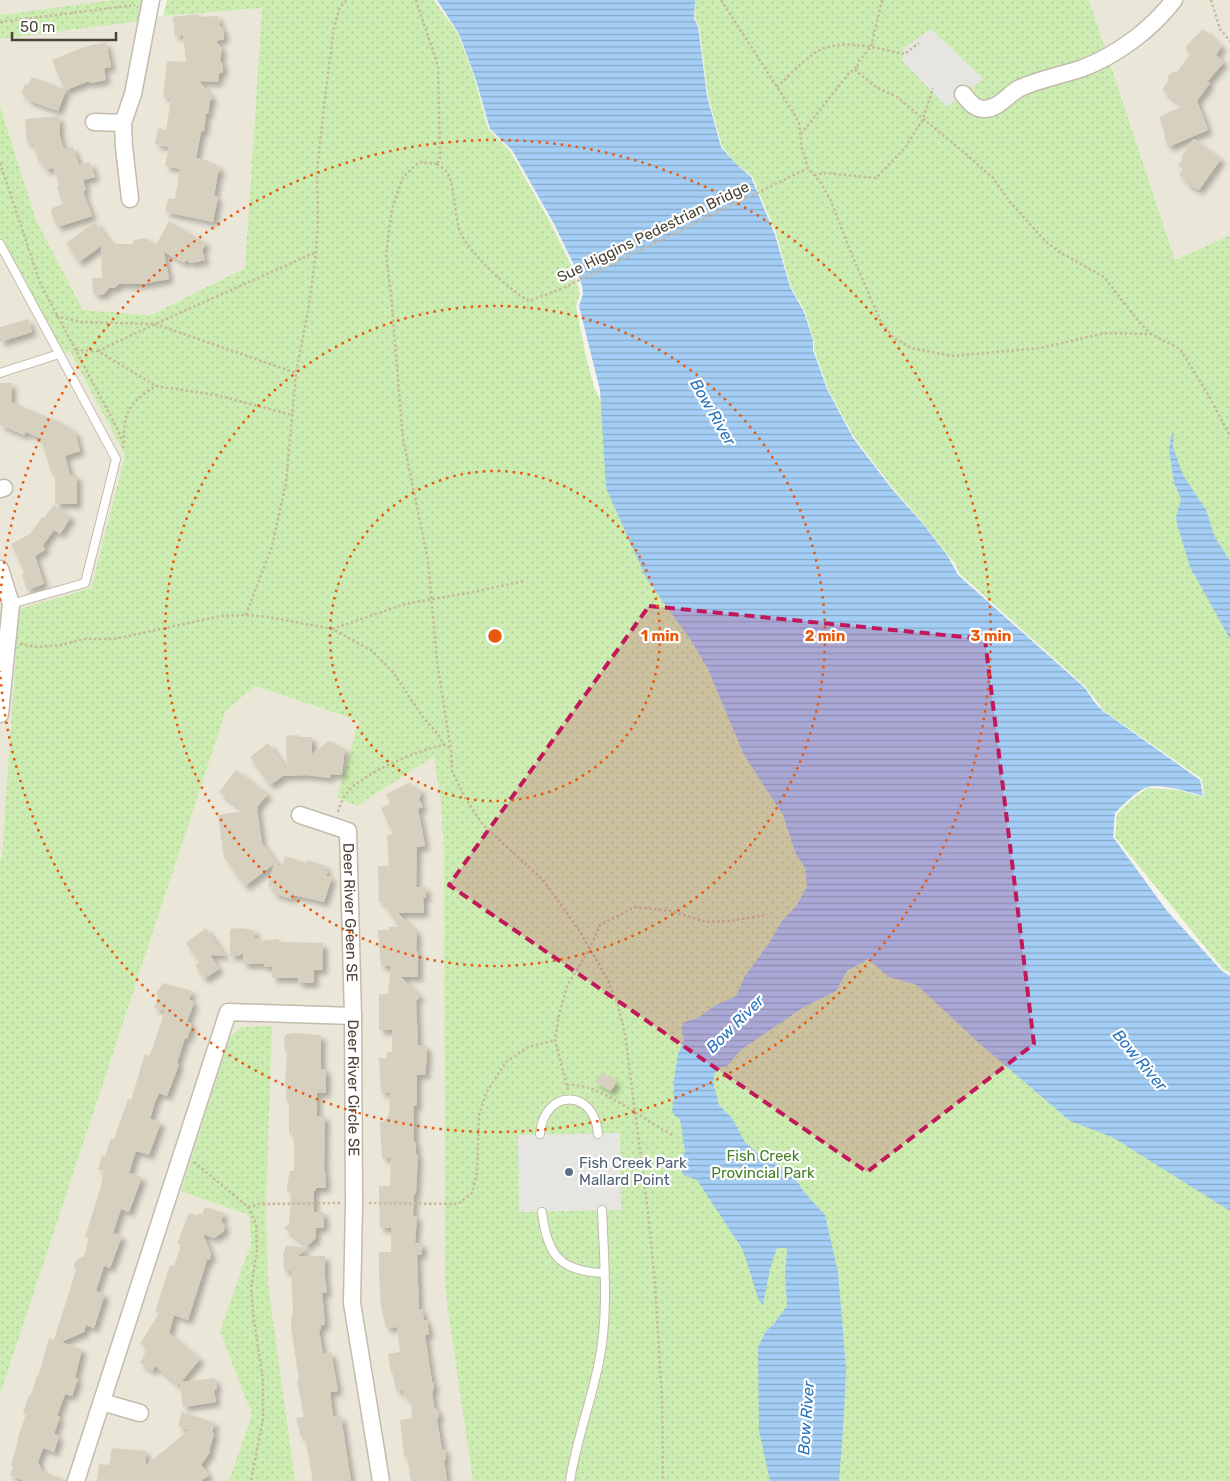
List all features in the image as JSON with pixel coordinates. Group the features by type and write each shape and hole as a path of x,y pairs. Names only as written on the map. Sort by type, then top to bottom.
{"street":[{"path":"963,94 975,107 985,109 995,107 1020,88 1104,59 1137,36 1165,13 1174,0"},
{"path":"130,200 122,124 133,94 151,2"},
{"path":"94,122 122,124"},
{"path":"0,569 11,604 0,714"},
{"name":"Deer River Green SE","path":"300,814 348,831 353,1016"},
{"name":"Deer River Circle SE","path":"76,1481 228,1012 353,1016 354,1203 352,1303 381,1481"},
{"path":"102,1402 140,1413"}],"lane":[{"path":"0,244 116,459 85,583 11,604"},
{"path":"0,373 59,354"},
{"path":"540,1134 550,1106 562,1100 571,1100 579,1101 590,1110 594,1116 598,1134"},
{"path":"570,1481 599,1361 605,1304 602,1210"},
{"path":"542,1212 546,1237 555,1255 564,1264 588,1272 605,1273"}],"path":[{"path":"246,615 272,546 286,483 296,373 309,306 316,252 318,222 317,170 325,98 334,27 340,6 347,0"},
{"path":"416,0 438,66 440,158 436,164 419,162 403,177 392,209 386,255 403,439 428,560 437,661 452,771 478,818 491,834 543,880 560,901 607,978 622,1020 648,1212 655,1283 662,1401 662,1481"},
{"path":"721,0 796,117 799,123 802,149 808,168 821,183 831,201 881,322 893,337 911,348 953,356 1041,348 1105,333 1151,334"},
{"path":"800,134 871,47 882,0"},
{"path":"1211,0 1220,29 1230,41"},
{"path":"0,22 151,2"},
{"path":"777,87 813,55 824,48 862,45 905,54 919,44"},
{"path":"857,66 856,71 862,76 876,87 897,97 968,154 993,178 1010,202 1046,242 1061,253 1104,277 1151,334 1180,349 1210,396 1230,436"},
{"path":"814,175 825,173 876,178 905,148 923,119 933,88"},
{"path":"0,163 37,275 56,316 76,350 124,445"},
{"name":"Sue Higgins Pedestrian Bridge","path":"436,164 447,172 457,221 466,243 518,295 529,301 539,299 808,168"},
{"path":"76,350 98,351 316,252"},
{"path":"56,316 81,322 154,324 296,373"},
{"path":"98,351 156,386 216,395 292,415"},
{"path":"116,459 124,445 124,430 128,410 137,400 156,386"},
{"path":"332,629 405,604 524,581"},
{"path":"8,639 24,646 37,648 84,640 114,639 221,616 246,615 269,617 332,629 371,650 392,672 422,716 438,734 444,745 450,749"},
{"path":"334,826 342,801 346,793 353,787 385,767 421,751 444,745"},
{"path":"571,1100 556,1040 558,1015 570,980 590,948 600,925 635,907 671,911 706,922 768,915"},
{"path":"444,1204 458,1204 472,1193 477,1172 479,1115 486,1093 506,1062 528,1048 556,1040"},
{"path":"566,1084 577,1084 590,1088 674,1136"},
{"path":"181,1158 192,1161 248,1207 256,1224 257,1250 250,1288 263,1380 263,1419 251,1481"}],"highlighted area":[{"path":"649,606 985,639 1034,1044 867,1172 449,885"}],"shaded area":[{"path":"0,0 112,0 0,15"},
{"path":"1089,0 1230,0 1230,235 1175,260"},
{"path":"262,8 245,268 151,315 83,310 36,220 0,106 0,39 163,16"},
{"path":"931,29 983,79 947,107 902,61 904,48"},
{"path":"0,244 70,352 125,455 91,588 0,860"},
{"path":"255,686 360,721 337,797 434,756 444,806 480,1481 0,1481 0,1395 226,711"},
{"name":"Fish Creek Park Mallard Point","path":"620,1133 621,1210 519,1212 518,1135"}],"green space":[{"path":"112,0 151,0 147,20 0,39 0,15"},
{"name":"Fish Creek Provincial Park","path":"167,0 434,0 458,34 475,80 488,129 510,151 550,222 572,267 580,294 576,306 594,387 614,428 1230,1133 1230,1481 473,1481 447,1304 445,1275 444,853 441,803 434,756 357,806 337,797 359,721 255,686 226,711 0,1395 0,860 2,857 19,609 91,588 125,455 70,352 59,354 0,244 0,106 36,220 83,310 151,315 245,268 262,8 163,16"},
{"path":"695,0 1089,0 1175,260 1230,235 1230,973 1223,969 1115,837 1117,814 1131,800 1148,788 1178,790 1204,797 1202,779 1104,711 1086,687 959,573 956,565 854,437 828,389 814,349 814,340 805,311 791,287 776,233 752,176 734,162 722,146 708,96 699,26 695,19"},
{"path":"272,1026 266,1203 268,1284 295,1481 229,1481 252,1415 220,1331 251,1243 249,1215 181,1191 230,1037 241,1027"}],"water":[{"name":"Bow River","path":"437,0 695,0 694,19 698,26 707,96 721,147 751,177 775,235 790,287 804,312 813,340 813,350 827,389 853,438 892,489 924,525 947,555 958,575 1085,688 1103,711 1200,780 1203,796 1174,788 1157,786 1150,786 1137,793 1115,813 1113,837 1167,911 1222,971 1230,976 1230,1211 1112,1137 1070,1121 980,1044 917,985 889,977 868,959 847,971 836,991 804,1007 742,1049 727,1066 719,1068 714,1074 714,1086 719,1105 732,1118 745,1142 763,1158 778,1164 796,1179 804,1192 825,1215 838,1272 846,1368 839,1481 770,1481 759,1431 758,1347 766,1331 773,1325 787,1306 785,1275 787,1248 777,1248 770,1269 763,1305 759,1301 743,1250 697,1180 683,1175 681,1166 685,1151 680,1119 674,1115 672,1110 678,1054 684,1040 681,1028 684,1022 698,1018 714,1006 736,996 745,976 782,921 796,906 807,887 805,868 795,852 783,815 744,755 707,667 690,639 646,578 606,488 600,390 579,306 583,294 582,285 554,224 512,150 490,129 476,80 459,34"},
{"path":"1174,433 1173,447 1183,475 1206,510 1215,537 1230,561 1230,639 1190,567 1177,524 1176,517 1181,499 1174,483 1169,450 1171,436"}],"building":[{"path":"198,14 198,17 218,16 220,26 223,28 224,39 216,41 222,49 220,61 223,64 223,72 219,74 218,82 199,81 213,98 210,101 208,114 206,114 204,131 201,132 196,158 216,164 221,171 218,173 214,196 218,197 213,222 165,212 168,199 175,199 180,169 165,166 169,147 155,144 158,128 166,130 171,98 163,97 167,61 186,62 183,35 175,36 173,17"},
{"path":"1203,29 1222,46 1216,55 1224,62 1207,82 1210,83 1197,101 1208,130 1168,147 1159,117 1183,106 1162,90 1168,81 1170,73 1178,71 1190,54 1186,50 1186,46"},
{"path":"106,42 111,67 104,68 106,80 90,83 89,81 66,90 58,111 27,100 28,97 21,94 25,84 28,85 32,77 64,89 52,60 84,47"},
{"path":"59,116 60,137 64,149 73,147 79,165 90,162 95,177 83,180 86,190 83,191 92,216 57,227 51,212 52,208 63,204 57,188 59,184 53,168 45,170 42,162 39,163 33,142 27,143 25,119"},
{"path":"1194,139 1221,159 1199,190 1187,184 1187,181 1179,175 1183,169 1178,166 1183,159 1181,157"},
{"path":"169,221 206,243 202,250 205,260 191,263 186,260 184,263 164,252 169,279 142,284 119,284 114,288 109,288 104,294 96,295 93,292 92,278 102,278 101,246 79,262 66,243 95,222 111,244 132,244 134,240 146,238 156,245"},
{"path":"28,319 32,332 0,342 0,327"},
{"path":"0,383 12,383 11,402 62,423 75,432 80,451 65,456 70,475 77,475 77,504 55,504 55,471 51,472 41,438 25,432 24,435 0,425"},
{"path":"54,505 71,517 60,534 54,530 43,545 45,550 35,556 44,584 27,590 22,574 25,573 11,544 30,534 42,517 44,518"},
{"path":"298,735 298,737 312,737 312,754 329,741 333,742 337,747 345,748 341,775 331,774 330,778 305,775 283,776 270,785 250,757 268,743 287,769 286,736"},
{"path":"236,770 268,794 257,807 262,843 281,869 285,856 307,863 307,860 326,866 325,871 328,871 326,876 332,877 324,902 293,895 292,899 273,893 274,888 268,886 274,864 245,886 224,857 218,815 244,811 219,792"},
{"path":"411,782 413,788 420,789 419,799 423,807 418,809 425,846 417,847 416,887 426,887 426,898 423,898 424,913 398,913 417,932 416,951 418,951 418,977 401,977 420,996 416,1001 418,1045 426,1045 427,1055 425,1075 417,1075 417,1106 414,1106 414,1142 416,1142 416,1154 418,1155 413,1216 417,1216 415,1243 422,1243 422,1254 417,1255 419,1310 422,1309 424,1320 427,1320 429,1335 425,1335 432,1382 434,1383 432,1392 434,1407 438,1411 439,1417 437,1420 442,1450 445,1449 446,1460 444,1460 447,1481 411,1481 407,1456 404,1457 400,1420 412,1418 411,1401 404,1395 403,1390 396,1391 393,1373 391,1373 388,1354 400,1352 397,1327 386,1328 381,1305 379,1272 379,1252 391,1252 391,1228 380,1228 379,1186 390,1186 391,1158 382,1158 380,1122 383,1122 389,1115 390,1093 381,1093 379,1058 387,1058 387,1052 392,1052 392,1030 379,1030 379,994 388,994 391,966 381,966 378,930 389,930 389,927 399,927 383,902 379,902 378,866 389,866 387,835 393,834 381,808 390,804 386,794"},
{"path":"206,928 225,956 210,955 219,969 204,979 195,965 199,962 186,943"},
{"path":"230,929 255,930 254,938 259,938 259,941 278,939 281,942 323,943 323,970 314,970 314,983 298,983 298,978 272,978 272,967 264,967 264,964 243,964 243,953 238,956 230,956"},
{"path":"163,983 192,991 189,1000 194,1002 187,1022 192,1024 187,1039 185,1038 177,1063 179,1064 167,1096 159,1093 155,1102 150,1119 161,1122 149,1155 136,1151 129,1173 142,1177 129,1212 121,1209 113,1233 122,1236 110,1268 104,1266 96,1291 105,1294 94,1328 86,1325 84,1332 61,1342 82,1349 75,1378 78,1379 72,1396 65,1394 57,1416 60,1417 54,1434 59,1436 54,1452 43,1448 38,1462 42,1471 65,1481 25,1481 10,1476 17,1440 26,1414 23,1413 38,1377 49,1338 54,1340 76,1270 74,1266 76,1260 84,1256 89,1238 85,1237 102,1183 104,1171 98,1169 102,1155 105,1156 111,1138 114,1139 128,1099 131,1100 145,1054 149,1056 165,1011 154,1008 158,996 156,993"},
{"path":"287,1034 321,1035 321,1069 326,1069 326,1093 317,1093 317,1116 325,1116 324,1171 326,1188 316,1188 316,1191 314,1191 314,1212 324,1212 324,1228 316,1228 316,1238 307,1246 284,1228 289,1224 291,1193 287,1190 287,1185 290,1171 294,1171 294,1133 289,1133 289,1101 286,1101 285,1085 287,1052 285,1050 284,1037"},
{"path":"602,1072 616,1081 610,1091 595,1082"},
{"path":"205,1207 224,1213 221,1221 225,1226 223,1232 214,1238 203,1234 211,1254 210,1259 207,1260 188,1320 174,1315 169,1333 200,1359 181,1382 215,1378 217,1389 214,1390 216,1402 183,1407 180,1383 178,1385 155,1366 152,1371 140,1363 147,1349 140,1344 159,1313 155,1312 170,1265 174,1266 181,1245 177,1244 189,1213 198,1216 199,1213 202,1214"},
{"path":"285,1246 307,1247 298,1256 325,1256 327,1293 322,1293 325,1324 319,1330 323,1354 331,1352 338,1391 330,1392 333,1417 341,1416 351,1481 313,1481 305,1437 301,1437 296,1418 304,1417 297,1380 299,1379 291,1327 293,1313 291,1271 285,1271 284,1269 283,1252 285,1252"},
{"path":"182,1412 215,1423 212,1431 214,1434 210,1452 201,1465 209,1475 201,1481 97,1481 99,1464 109,1465 112,1448 146,1451 146,1465 189,1430 178,1426"}],"place":[{"name":"Fish Creek Park Mallard Point","path":"569,1172"}]}
